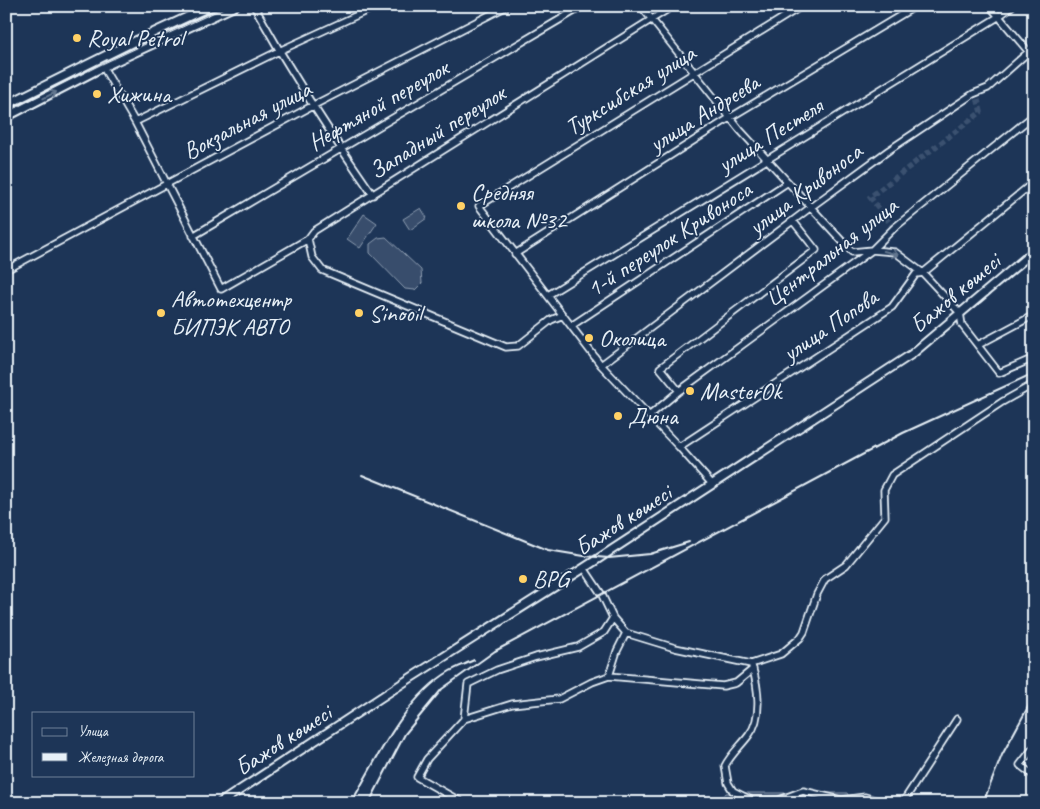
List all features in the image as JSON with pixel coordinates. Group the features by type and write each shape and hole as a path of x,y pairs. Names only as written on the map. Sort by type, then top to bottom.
{"main road":[{"path":"6,105 211,6"},
{"path":"6,117 103,67 235,6"},
{"name":"Бажов көшесі","path":"220,803 912,354 1034,252"}],"street":[{"path":"254,6 279,51 372,194"},
{"path":"135,122 279,51 377,6"},
{"name":"Вокзальная улица","path":"6,270 314,105 507,6"},
{"name":"Нефтяной переулок","path":"193,236 583,6"},
{"path":"641,6 740,130 852,252 872,250 895,252 923,273 960,313 962,324 999,373 1034,358"},
{"name":"Западный переулок","path":"193,236 221,289 308,239 314,231 673,6"},
{"name":"Турксибская улица","path":"515,254 479,206 802,6"},
{"name":"улица Андреева","path":"515,254 731,117 916,6"},
{"path":"990,6 1034,58"},
{"name":"улица Пестеля","path":"548,295 1012,6"},
{"name":"улица Кривоноса","path":"601,365 794,221 811,206 889,150 973,94 988,88 1034,47"},
{"path":"103,67 135,122 193,236"},
{"name":"Центральная улица","path":"649,416 679,391 872,250 894,228 1034,115"},
{"name":"1-й переулок Кривоноса","path":"571,326 788,182"},
{"name":"улица Попова","path":"679,447 892,307 916,274 923,273 1034,182"},
{"path":"679,391 660,368 816,250 794,221"},
{"path":"308,239 312,257 322,270 506,347 518,346 551,320 563,315"},
{"path":"515,254 601,365 712,484"},
{"path":"978,345 1034,316"},
{"path":"463,803 417,777 427,759 464,719 512,704 559,698 609,676 723,686 736,683 752,667 781,654 800,638 804,632 817,594 825,579 846,566 885,517 884,490 892,475 1002,402 1034,384"},
{"path":"584,568 602,595 613,618 626,633 675,648 752,667"},
{"path":"464,719 468,684 497,670 536,657 578,647 604,632 613,618"},
{"path":"609,676 617,651 626,633"},
{"path":"752,667 758,693 756,720 751,734 735,750 725,766 728,783 733,791 753,801 779,800 803,791 841,800 859,800 866,797 885,803"},
{"path":"898,803 903,802 957,719"},
{"path":"1034,747 1020,765 1034,776"},
{"path":"792,795 793,803"},
{"path":"1031,803 1034,800"}],"shaded area":[{"path":"421,208 427,218 410,230 403,219"},
{"path":"364,214 377,223 360,248 347,239"},
{"path":"386,237 421,270 422,283 415,290 405,289 370,253 370,244 378,238"},
{"path":"726,793 847,793 853,803 719,803"}],"tunnel":[{"path":"894,228 870,197 981,112 976,93"}],"tram line":[{"path":"6,112 102,64 228,6"}],"railway":[{"path":"369,803 405,734 442,689 495,651 903,433 1034,373"},
{"path":"362,475 548,550 609,558 650,554 689,542"},
{"path":"351,803 405,713 434,683 450,671 474,660"},
{"path":"983,803 1002,755 1034,696"}],"place":[{"name":"Royal Petrol","path":"77,38"},
{"name":"Хижина","path":"97,94"},
{"name":"Средняя школа №32","path":"461,206"},
{"name":"Автотехцентр БИПЭК АВТО","path":"161,313"},
{"name":"Sinooil","path":"359,313"},
{"name":"Околица","path":"589,338"},
{"name":"MasterOk","path":"690,391"},
{"name":"Дюна","path":"618,416"},
{"name":"BPG","path":"523,579"}]}
